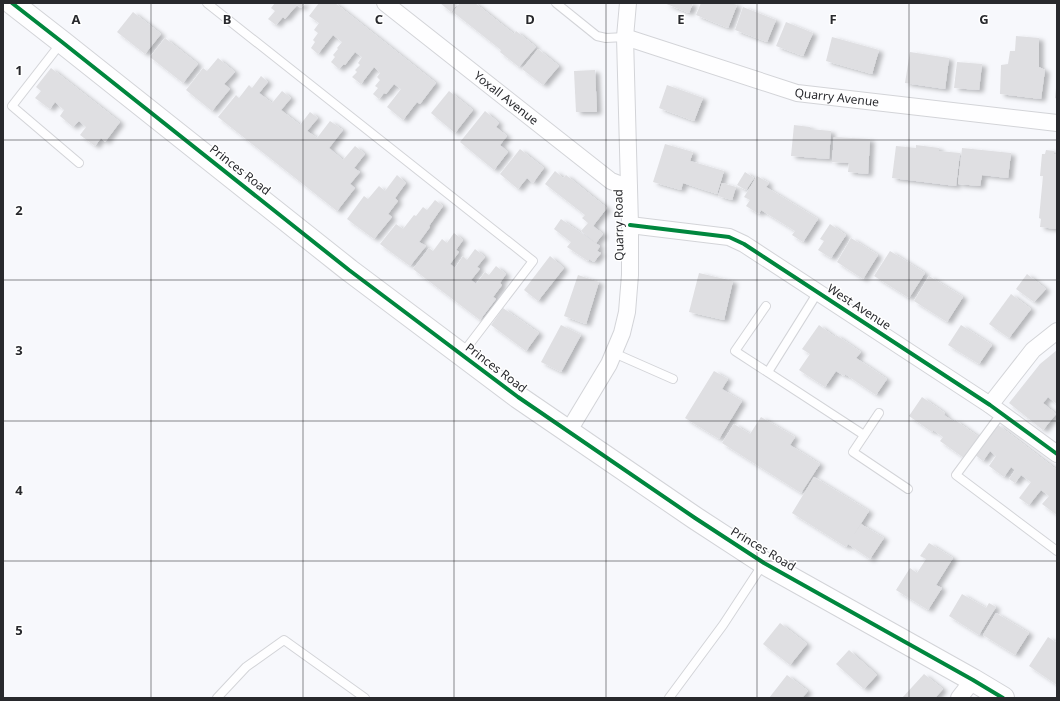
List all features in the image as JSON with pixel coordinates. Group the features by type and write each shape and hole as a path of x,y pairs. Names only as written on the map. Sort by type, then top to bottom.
{"street":[{"name":"Princes Road","path":"12,3 337,260 518,397 764,563 1003,698"},
{"name":"Yoxall Avenue","path":"385,3 611,182 629,188"},
{"name":"Quarry Road","path":"568,432 609,364 622,333 627,312 630,275 630,225 624,37 628,3"},
{"name":"Quarry Avenue","path":"624,37 797,93 1057,123"},
{"name":"West Avenue","path":"630,225 729,237 744,244 1056,450"},
{"path":"995,410 1033,350 1057,331"},
{"path":"959,698 973,680"}],"lane":[{"path":"207,3 533,261 462,354"},
{"path":"556,3 597,36 606,38 624,37"},
{"path":"62,42 12,106 78,163"},
{"path":"768,372 818,292"},
{"path":"766,306 735,351 864,435"},
{"path":"614,353 673,379"},
{"path":"995,410 956,475 1057,551"},
{"path":"879,412 853,452 908,489"},
{"path":"669,698 723,625 764,563"},
{"path":"217,698 246,667 284,640 365,698"}],"building":[{"path":"275,3 305,3 301,8 297,5 285,19 283,17 276,25 268,19 275,11 271,8"},
{"path":"319,3 335,3 436,83 420,104 417,102 403,120 387,107 401,89 394,84 386,94 384,93 379,99 373,94 378,88 375,86 380,80 377,77 380,73 374,67 361,84 352,77 357,72 355,70 360,65 358,63 362,57 355,52 345,65 344,64 339,69 331,62 335,57 333,55 342,42 333,35 318,54 311,48 315,42 313,40 318,33 314,30 319,23 309,16"},
{"path":"440,3 458,3 451,12"},
{"path":"460,3 475,3 514,34 516,31 536,47 519,67 500,52 501,50 453,12"},
{"path":"664,3 693,3 689,13"},
{"path":"701,3 731,3 737,5 728,28 696,15"},
{"path":"743,7 776,20 767,42 735,30"},
{"path":"133,12 161,34 145,54 117,32"},
{"path":"786,22 813,33 803,56 776,46"},
{"path":"1016,36 1039,38 1039,67 1045,70 1041,99 1000,94 1001,65 1008,64 1010,51 1015,51"},
{"path":"832,37 879,50 872,74 826,61"},
{"path":"165,38 198,64 183,83 150,57"},
{"path":"538,49 559,66 543,85 522,69"},
{"path":"910,52 949,58 945,89 905,83"},
{"path":"218,58 235,72 224,84 230,89 212,111 186,90 203,68 207,71"},
{"path":"957,62 982,64 979,90 954,88"},
{"path":"51,68 120,122 105,142 101,138 95,146 80,135 86,127 79,121 73,127 60,116 64,110 55,102 50,109 35,98 41,91 36,87"},
{"path":"595,70 597,112 576,112 574,71"},
{"path":"261,76 268,82 259,93 272,103 282,91 291,98 281,110 300,125 310,112 318,118 307,131 317,138 330,121 343,130 329,148 343,160 355,146 365,154 354,168 360,172 350,184 355,188 337,211 218,117 236,95 239,98 249,85 252,88"},
{"path":"667,85 703,98 694,121 659,108"},
{"path":"1057,88 1057,99 1055,98"},
{"path":"449,91 473,110 455,133 431,113"},
{"path":"485,111 499,123 496,127 507,136 500,145 508,152 494,170 460,142"},
{"path":"794,125 810,127 810,129 831,131 829,159 791,156"},
{"path":"834,137 870,139 868,174 848,172 849,163 832,162"},
{"path":"665,144 693,152 690,161 724,171 717,194 683,183 681,190 653,182"},
{"path":"916,145 939,148 939,151 960,153 956,186 892,178 896,146 916,148"},
{"path":"962,148 1011,153 1008,178 982,175 980,186 958,184"},
{"path":"520,149 544,168 533,183 527,178 518,189 500,174"},
{"path":"1046,150 1054,151 1054,154 1057,154 1057,229 1040,227 1041,219 1039,218 1043,176 1040,176 1042,154 1045,154"},
{"path":"555,171 563,178 566,175 607,208 593,226 603,234 596,243 581,231 588,223 582,218 585,215 545,184"},
{"path":"745,172 754,178 746,190 737,185"},
{"path":"397,175 406,183 395,198 398,201 388,214 392,217 374,239 347,219 364,196 368,199 379,186 385,191"},
{"path":"757,176 769,183 766,187 818,219 803,242 792,235 795,231 761,210 759,214 746,206 750,200 744,197"},
{"path":"722,183 736,187 732,200 718,196"},
{"path":"435,200 443,206 419,242 426,246 410,266 380,244 396,224 403,229 414,215 416,216 423,207 427,210"},
{"path":"561,219 600,246 597,251 601,253 594,262 589,259 588,261 567,247 571,242 554,229"},
{"path":"830,224 846,235 831,258 818,250 824,241 820,239"},
{"path":"454,233 463,240 456,250 459,252 450,264 455,268 463,256 467,260 475,249 485,257 477,267 480,269 471,280 476,284 485,272 489,275 496,266 506,274 500,283 502,285 493,297 496,299 480,320 413,269 429,248 433,251 442,239 447,243"},
{"path":"851,238 878,255 863,279 837,262"},
{"path":"890,251 925,273 909,298 874,276"},
{"path":"550,256 564,268 538,301 524,290"},
{"path":"699,273 733,281 724,320 689,312"},
{"path":"1027,274 1046,289 1034,302 1016,289"},
{"path":"578,275 599,282 586,324 564,316"},
{"path":"929,276 963,297 947,322 914,301"},
{"path":"1011,294 1031,309 1009,338 989,324"},
{"path":"503,308 539,333 526,351 491,325"},
{"path":"561,325 581,335 561,372 541,362"},
{"path":"819,325 835,337 836,335 861,352 856,358 887,379 876,395 845,374 844,376 836,371 825,387 799,370 810,354 802,349"},
{"path":"961,325 992,345 979,364 948,345"},
{"path":"1057,350 1057,404 1048,397 1043,403 1056,414 1043,430 1009,403 1040,364"},
{"path":"714,371 728,379 722,389 742,401 719,439 685,418"},
{"path":"922,397 945,413 944,415 954,422 955,420 979,437 964,458 940,441 943,437 933,430 932,432 909,416"},
{"path":"761,417 795,437 790,445 820,464 801,493 722,443 734,424 750,434"},
{"path":"997,424 1057,470 1057,515 1042,504 1049,496 1041,490 1029,505 1019,498 1031,482 1021,475 1015,483 1009,479 1015,470 1011,467 1004,477 989,466 996,456 990,451 983,461 974,454"},
{"path":"814,477 869,511 853,536 861,524 884,538 870,559 848,544 846,547 792,513"},
{"path":"929,543 953,558 936,585 942,588 928,610 896,590 910,568 917,573 926,559 920,556"},
{"path":"962,594 986,608 989,603 996,607 979,635 949,616"},
{"path":"996,613 1029,633 1015,655 983,635"},
{"path":"780,623 807,644 790,665 763,644"},
{"path":"1048,637 1057,643 1057,685 1029,666"},
{"path":"849,650 877,675 864,689 836,664"},
{"path":"924,674 943,689 935,698 902,698"},
{"path":"787,675 808,691 802,698 769,698"}],"cycle path":[{"path":"12,3 349,270 518,397 695,518 764,563 1003,698"},
{"path":"630,225 729,237 744,244 990,405 1057,454"}]}
